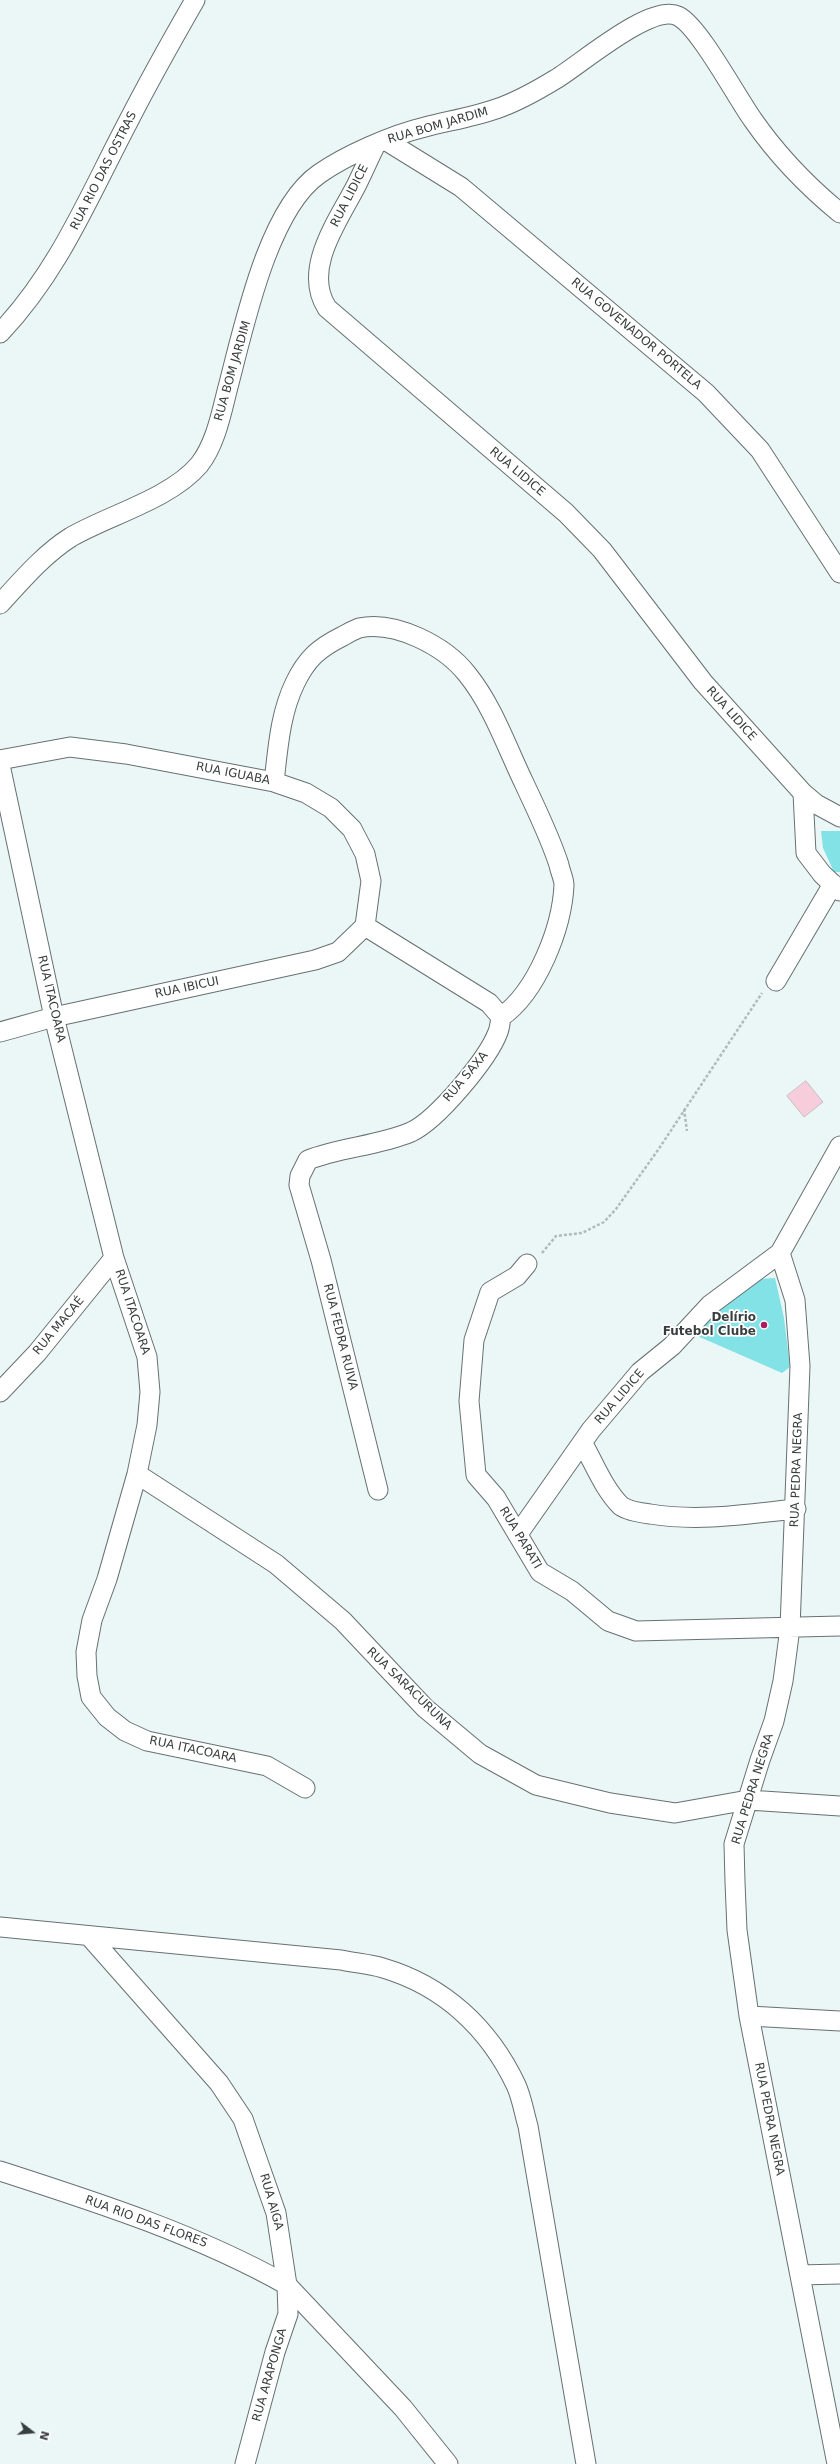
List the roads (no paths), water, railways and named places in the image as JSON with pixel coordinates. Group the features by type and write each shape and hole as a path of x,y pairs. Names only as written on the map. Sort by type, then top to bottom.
{"street":[{"name":"RUA RIO DAS OSTRAS","path":"0,333 24,307 48,273 81,218 128,122 195,0"},
{"name":"RUA BOM JARDIM","path":"0,604 55,548 74,536 181,481 200,464 219,422 241,341 277,226 298,194 318,175 381,142 422,128 499,108 516,101 556,79 638,23 660,13 671,14 679,16 689,25 706,47 752,119 782,160 800,179 840,213"},
{"name":"RUA GOVENADOR PORTELA","path":"381,142 461,187 706,393 760,450 840,573"},
{"name":"RUA LIDICE","path":"381,142 322,255 318,288 321,299 327,308 566,513 602,550 702,682 803,793 816,804 840,817"},
{"path":"274,782 282,719 288,701 306,665 321,648 358,628 381,627 406,632 438,648 466,672 484,699 551,839 564,884 555,933 536,974 523,995 501,1017 488,1003 364,926"},
{"name":"RUA IGUABA","path":"0,760 70,747 126,754 274,782 306,793 331,808 352,829 365,854 371,881 364,926"},
{"name":"RUA ITACOARA","path":"0,765 54,1017 114,1258 137,1326 147,1364 150,1392 147,1424 138,1474 107,1579 92,1620 86,1652 87,1676 91,1697 107,1717 125,1730 147,1740 267,1766 305,1788"},
{"path":"776,981 836,887 806,853 803,793"},
{"name":"RUA IBICUI","path":"0,1032 54,1017 315,960 338,952 364,926"},
{"name":"RUA SAXA","path":"299,1185 300,1176 308,1160 323,1154 385,1140 412,1131 426,1120 461,1087 482,1061 498,1031 501,1017"},
{"name":"RUA LIDICE","path":"518,1534 555,1478 583,1444 591,1430 640,1372 672,1346 710,1305 780,1254 840,1146"},
{"name":"RUA FEDRA RUIVA","path":"299,1185 322,1267 378,1490"},
{"name":"RUA PEDRA NEGRA","path":"780,1254 795,1300 800,1366 796,1508 790,1628 783,1681 774,1721 734,1844 737,1930 749,2016 837,2464"},
{"name":"RUA MACAÉ","path":"0,1392 57,1330 114,1258"},
{"name":"RUA PARATI","path":"527,1264 517,1276 490,1292 474,1340 469,1401 476,1475 496,1498 540,1572 572,1591 608,1621 636,1631 840,1626"},
{"path":"583,1444 604,1484 622,1507 641,1513 688,1519 716,1518 796,1508"},
{"name":"RUA SARACURUNA","path":"138,1474 276,1564 343,1621 425,1708 480,1754 536,1785 610,1803 675,1813 748,1800 840,1806"},
{"path":"0,1927 90,1937 341,1960 382,1967 415,1980 447,1998 474,2022 498,2052 517,2086 528,2126 586,2464"},
{"name":"RUA AIGA","path":"90,1937 219,2083 243,2119 276,2213 287,2285"},
{"path":"749,2016 840,2021"},
{"name":"RUA RIO DAS FLORES","path":"0,2171 139,2217 195,2238 242,2260 287,2285"},
{"path":"800,2275 840,2274"},
{"path":"287,2285 387,2390 448,2464"},
{"name":"RUA ARAPONGA","path":"245,2464 275,2352 288,2314 287,2285"}],"place":[{"name":"Delírio Futebol Clube","path":"764,1325"}]}
